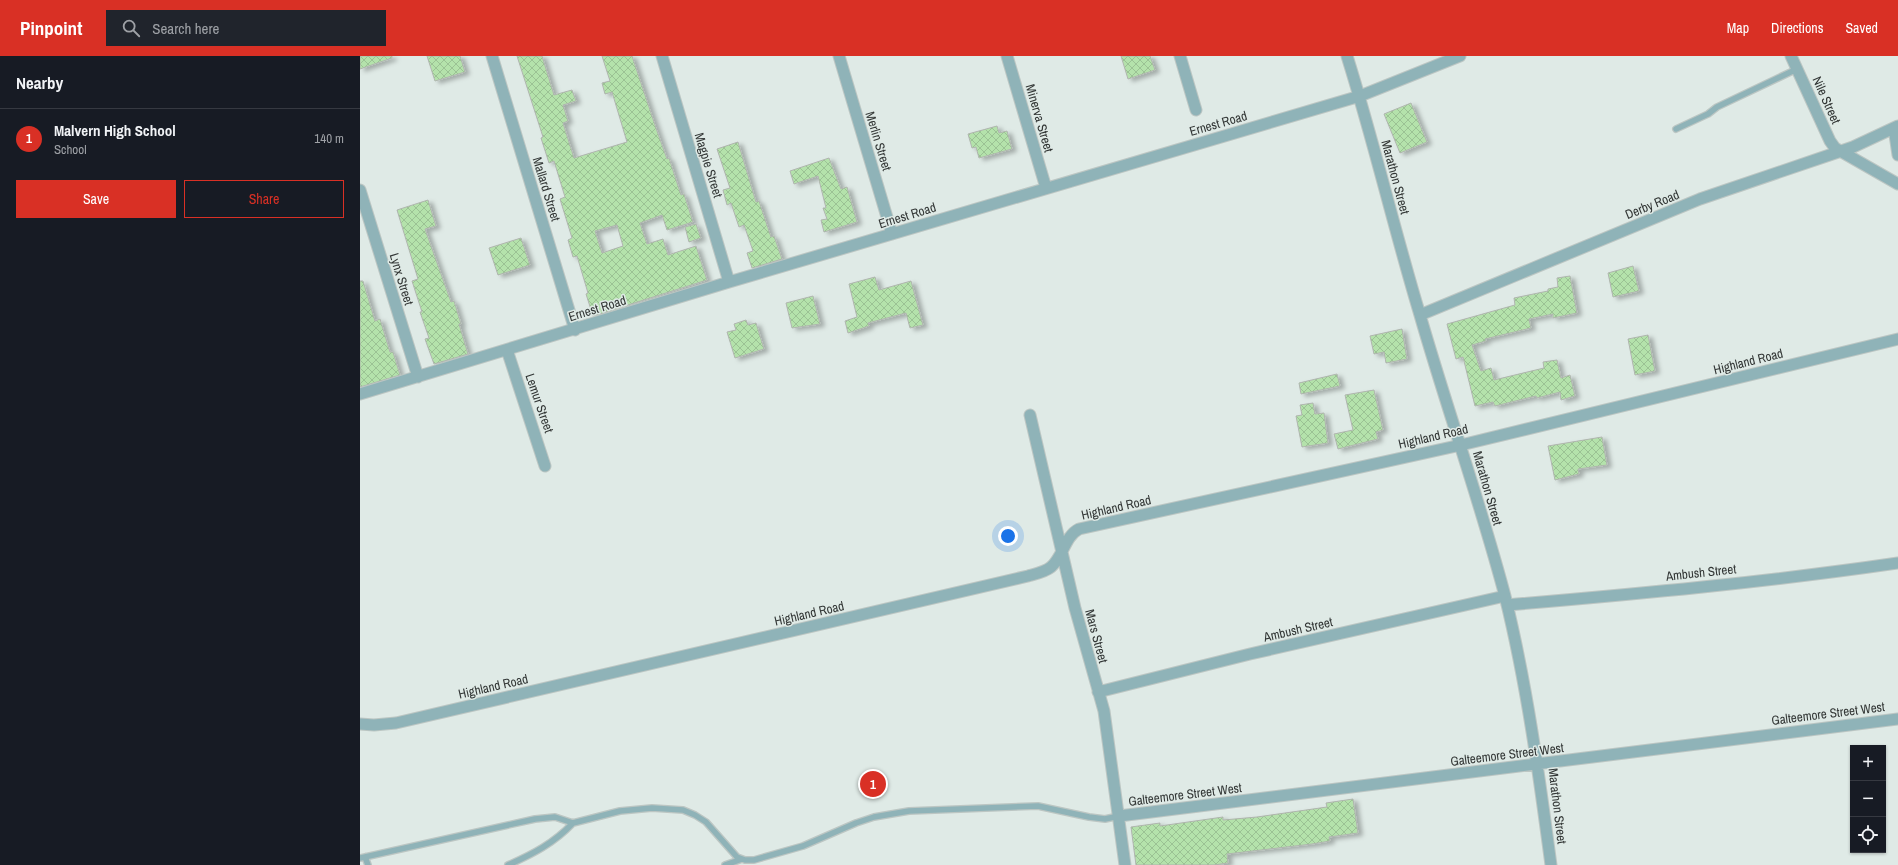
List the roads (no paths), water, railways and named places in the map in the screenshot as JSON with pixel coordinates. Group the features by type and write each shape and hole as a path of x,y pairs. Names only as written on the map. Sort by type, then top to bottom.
{"street":[{"name":"Mallard Street","path":"492,56 575,330"},
{"name":"Magpie Street","path":"662,56 729,282"},
{"name":"Merlin Street","path":"839,56 892,234"},
{"name":"Minerva Street","path":"1007,56 1046,188"},
{"path":"1180,56 1196,110"},
{"name":"Marathon Street","path":"1347,56 1360,96 1420,315 1461,445 1506,601 1518,650 1538,764 1551,865"},
{"name":"Ernest Road","path":"360,394 575,330 729,282 1360,96 1460,56"},
{"name":"Nile Street","path":"1791,56 1830,141 1841,152"},
{"path":"1896,127 1898,155"},
{"name":"Derby Road","path":"1420,315 1700,199 1841,152 1896,127"},
{"path":"1841,152 1898,184"},
{"name":"Lynx Street","path":"360,190 418,377"},
{"name":"Highland Road","path":"360,724 374,725 396,723 1028,576 1048,570 1062,553 1071,535 1079,529 1461,445 1898,339"},
{"name":"Lemur Street","path":"507,350 545,466"},
{"name":"Mars Street","path":"1030,415 1084,646 1107,727 1125,865"},
{"name":"Ambush Street","path":"1098,692 1250,654 1506,601 1604,597 1842,571 1898,563"},
{"name":"Galteemore Street West","path":"1119,816 1898,719"}],"lane":[{"path":"1676,129 1708,114 1717,107 1797,69"},
{"path":"508,865 549,844 559,837 573,823 620,811 652,808 683,810 695,815 706,822 737,857 754,860 789,851 856,823 891,813 1038,806 1105,819 1119,816"},
{"path":"368,865 362,858 534,819 555,817 573,823"},
{"path":"725,865 742,859"}],"place":[{"name":"Malvern High School","path":"873,784"}]}
